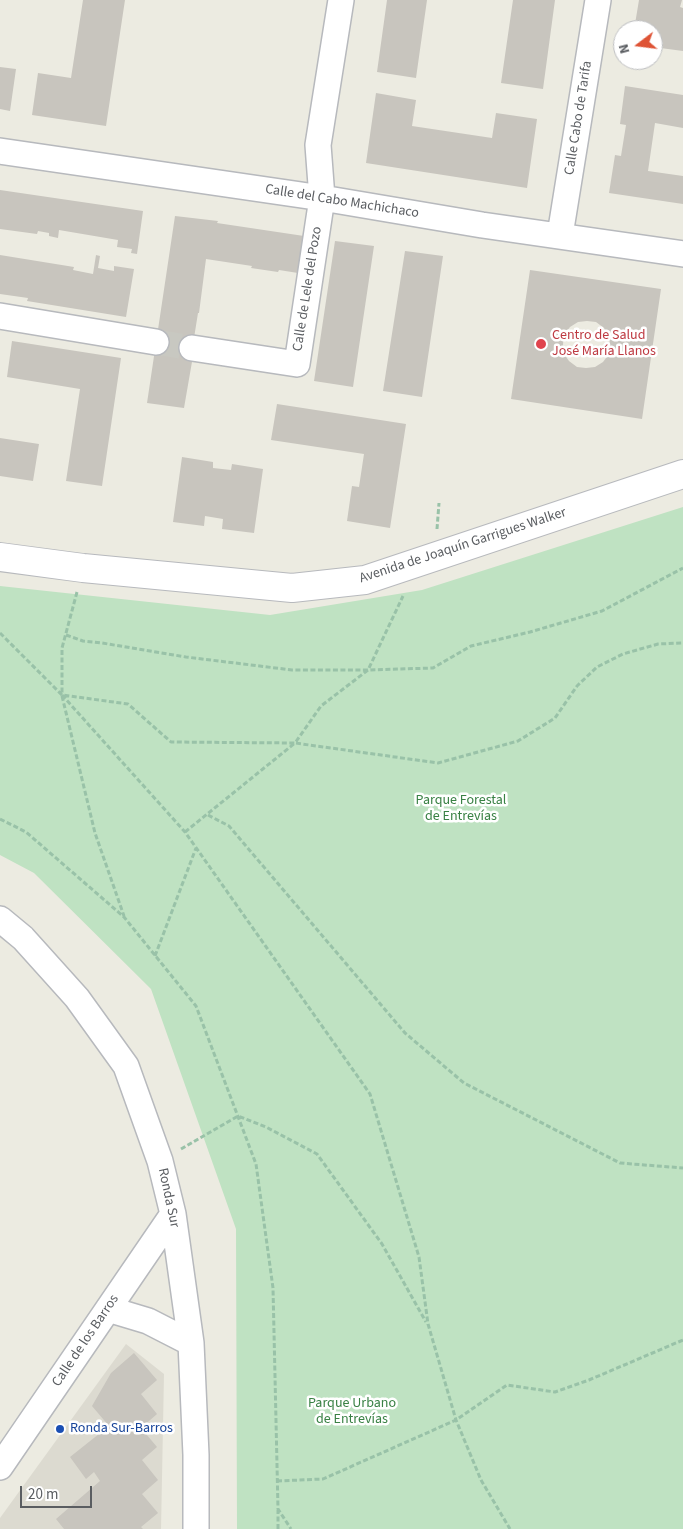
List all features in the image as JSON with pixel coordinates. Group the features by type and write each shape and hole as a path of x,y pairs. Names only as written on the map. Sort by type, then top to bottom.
{"street":[{"path":"322,198 318,146 341,0"},
{"name":"Calle Cabo de Tarifa","path":"560,236 598,0"},
{"name":"Calle del Cabo Machichaco","path":"0,151 322,198 482,225 683,254"},
{"name":"Calle de Lele del Pozo","path":"192,348 297,364 322,198"},
{"path":"0,316 156,342"},
{"name":"Avenida de Joaquín Garrigues Walker","path":"0,557 83,568 292,588 365,580 683,474"},
{"name":"Ronda Sur","path":"0,919 23,938 77,998 126,1066 160,1161 173,1214 191,1343 196,1455 196,1529"},
{"name":"Calle de los Barros","path":"0,1467 173,1214"},
{"path":"108,1309 148,1321 191,1343"}],"path":[{"path":"83,568 62,648 62,695 95,833 124,917"},
{"path":"66,635 82,641 102,642 186,657 292,670 433,668 471,646 530,632 602,611 683,568"},
{"path":"185,832 295,743 321,706 368,670 404,593"},
{"path":"0,633 62,695 185,832 370,1094 419,1258 428,1324 456,1420 481,1480 510,1529"},
{"path":"62,695 128,704 171,742 295,743 438,763 518,741 555,718 577,686 597,667 623,654 658,644 683,643"},
{"path":"208,815 229,826 405,1033 464,1083 620,1163 683,1168"},
{"path":"0,819 26,832 124,917 196,1006 256,1164 273,1288 278,1529"},
{"path":"155,956 196,847"},
{"path":"238,1116 266,1127 317,1154 382,1244 428,1324"},
{"path":"160,1161 238,1116"},
{"path":"278,1482 323,1479 456,1420 507,1384 555,1392 589,1380 683,1340"},
{"path":"278,1509 291,1529"}],"shaded area":[{"path":"126,1344 164,1374 161,1529 0,1529 0,1518"}],"green space":[{"name":"Parque Forestal de Entrevías","path":"683,507 683,1529 237,1529 236,1229 151,989 34,873 0,855 0,586 270,615 422,590"}],"building":[{"path":"83,0 125,0 106,126 32,115 38,73 71,78"},
{"path":"387,0 427,0 416,78 377,72"},
{"path":"513,0 555,0 543,89 501,83"},
{"path":"639,0 682,0 680,7 683,8 683,51 663,48 663,20 636,20"},
{"path":"0,67 16,69 10,111 0,109"},
{"path":"625,86 683,95 683,128 655,123 648,171 683,176 683,204 609,193 615,155 621,156 626,125 620,124"},
{"path":"376,93 416,100 412,126 492,138 496,113 537,119 527,188 366,163"},
{"path":"0,190 143,211 137,254 131,253 132,249 117,247 118,240 59,230 58,238 49,236 49,233 38,231 37,234 0,229"},
{"path":"175,216 218,221 217,223 304,236 298,273 251,268 252,266 206,259 184,408 147,403"},
{"path":"335,241 374,246 353,387 314,381"},
{"path":"405,251 443,256 422,397 383,391"},
{"path":"0,255 74,267 73,270 93,274 96,255 100,256 98,268 114,271 114,266 134,269 126,317 27,301 28,298 0,294"},
{"name":"Centro de Salud José María Llanos","path":"530,270 661,289 642,419 511,399","holes":["578,322 596,322 604,328 609,336 609,354 603,362 595,367 577,367 564,354 564,335 570,327"]},
{"path":"12,341 121,358 102,486 66,481 80,389 7,377"},
{"path":"277,404 406,424 390,528 347,521 352,486 359,487 364,454 271,440"},
{"path":"0,438 39,444 33,481 0,476"},
{"path":"182,457 213,462 213,468 231,470 232,464 263,469 254,533 222,529 223,519 205,516 204,526 173,522"},
{"path":"134,1353 157,1380 141,1394 157,1414 141,1428 157,1447 142,1460 158,1480 142,1494 158,1513 141,1527 143,1529 64,1529 56,1519 100,1481 94,1472 86,1479 70,1457 109,1426 92,1406 111,1373"}],"tunnel":[{"path":"156,342 192,348"}],"place":[{"name":"Centro de Salud José María Llanos","path":"541,344"},
{"name":"Ronda Sur-Barros","path":"60,1429"}],"park label":[{"name":"Parque Urbano de Entrevías","path":"352,1412"}]}
